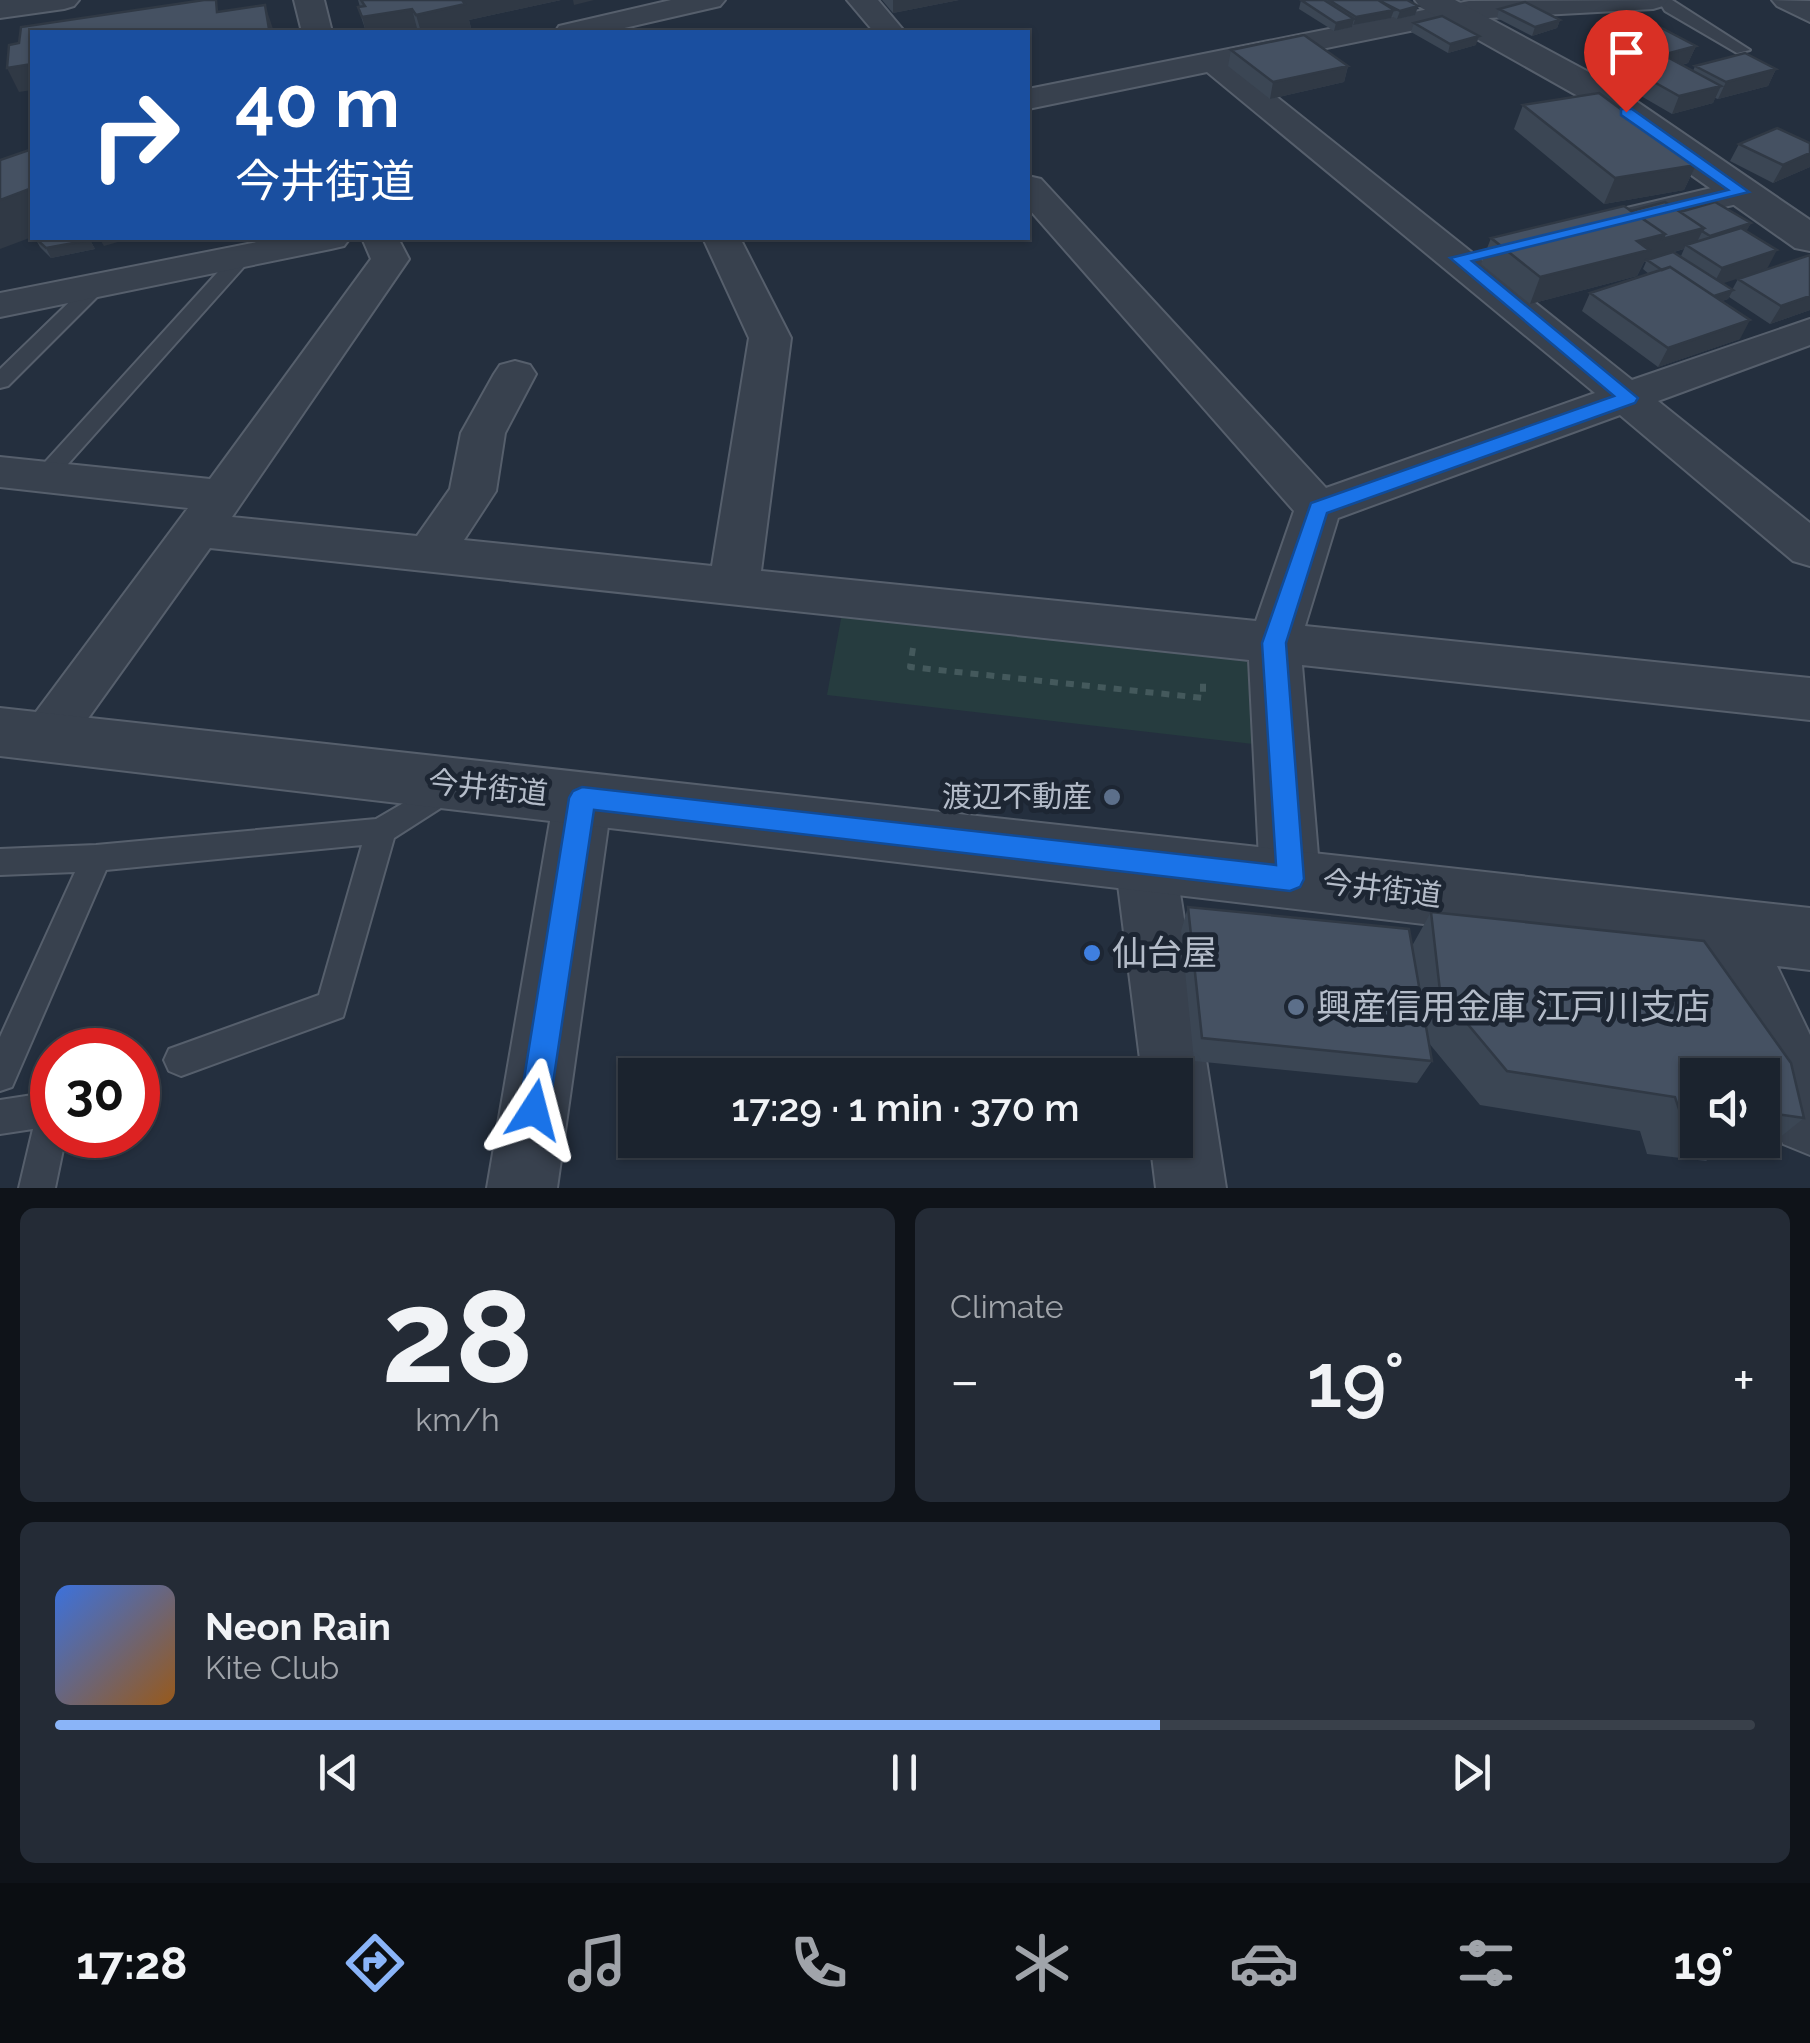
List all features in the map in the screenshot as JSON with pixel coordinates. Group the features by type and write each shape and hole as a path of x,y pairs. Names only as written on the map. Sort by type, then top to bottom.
{"street":[{"path":"0,10 64,0"},
{"path":"309,0 316,30"},
{"path":"579,30 710,0"},
{"path":"862,0 888,30"},
{"path":"1030,99 1212,62 1443,6 1483,8 1653,0"},
{"path":"1787,0 1810,14"},
{"path":"1443,6 1598,92 1810,239"},
{"path":"1212,62 1478,254 1628,398 1810,549"},
{"path":"1030,188 1318,508"},
{"path":"1572,232 1741,192"},
{"path":"0,305 321,240"},
{"path":"23,734 210,513 390,259 381,240"},
{"path":"723,240 770,338 734,586"},
{"path":"1318,508 1810,331"},
{"path":"430,554 473,492 483,433 515,374"},
{"path":"22,474 430,554 1810,699"},
{"path":"1290,879 1274,643 1318,508"},
{"name":"今井街道","path":"23,734 1810,940"},
{"path":"522,1188 582,798"},
{"path":"1145,861 1172,1058"},
{"path":"1725,930 1810,1117"},
{"path":"1187,1158 1191,1188"}],"lane":[{"path":"1665,0 1670,8 1742,50"},
{"path":"22,474 243,256"},
{"path":"0,381 98,285"},
{"path":"0,862 96,858 381,831 456,784"},
{"path":"181,1060 332,1006 381,831"},
{"path":"0,1075 96,858"},
{"path":"0,1117 30,1112"},
{"path":"37,1188 44,1158"}],"path":[{"path":"919,606 910,666 930,669 1203,698 1204,637"}],"green space":[{"path":"843,608 1247,655 1253,744 827,695"}],"building":[{"path":"216,0 217,12 265,5 269,29 30,30 30,64 7,68 9,45 19,43 21,27"},
{"path":"361,0 462,0 465,4 416,15 412,9 362,17 358,7 365,6"},
{"path":"1301,0 1324,0 1354,19 1336,23"},
{"path":"1329,0 1378,0 1394,10 1356,17"},
{"path":"1378,0 1407,0 1418,6 1400,11"},
{"path":"1525,2 1560,20 1535,27 1499,9"},
{"path":"1442,16 1479,36 1450,44 1414,23"},
{"path":"1654,24 1696,46 1651,58 1609,35"},
{"path":"1304,35 1348,66 1273,82 1231,50"},
{"path":"1745,53 1776,69 1726,82 1695,66"},
{"path":"1669,58 1721,86 1679,96 1629,68"},
{"path":"1599,93 1696,165 1615,178 1523,105"},
{"path":"1777,128 1810,143 1810,153 1783,165 1739,144"},
{"path":"30,150 30,189 0,200 0,160"},
{"path":"1665,202 1704,228 1662,239 1665,234 1631,211"},
{"path":"1715,202 1751,223 1710,236 1680,212"},
{"path":"1624,206 1665,234 1637,241 1649,250 1540,277 1491,238"},
{"path":"1741,228 1777,250 1722,268 1686,245"},
{"path":"37,240 90,240 46,248"},
{"path":"1673,252 1733,290 1714,296 1670,267 1662,270 1647,260"},
{"path":"1810,255 1810,296 1781,306 1738,279"},
{"path":"1670,267 1750,320 1668,348 1590,293"},
{"name":"興産信用金庫 江戸川支店","path":"1188,907 1409,929 1432,1061 1202,1038"},
{"path":"1431,912 1704,941 1791,1063 1804,1118 1780,1115 1780,1058 1680,1058 1680,1112 1675,1097 1507,1071 1440,991"}],"place":[{"name":"渡辺不動産","path":"1112,797"},
{"name":"仙台屋","path":"1092,953"},
{"name":"興産信用金庫 江戸川支店","path":"1296,1007"}],"route":[{"path":"534,1110 582,798 1290,879 1274,643 1318,508 1628,398 1459,258 1741,192 1626,112"}]}
